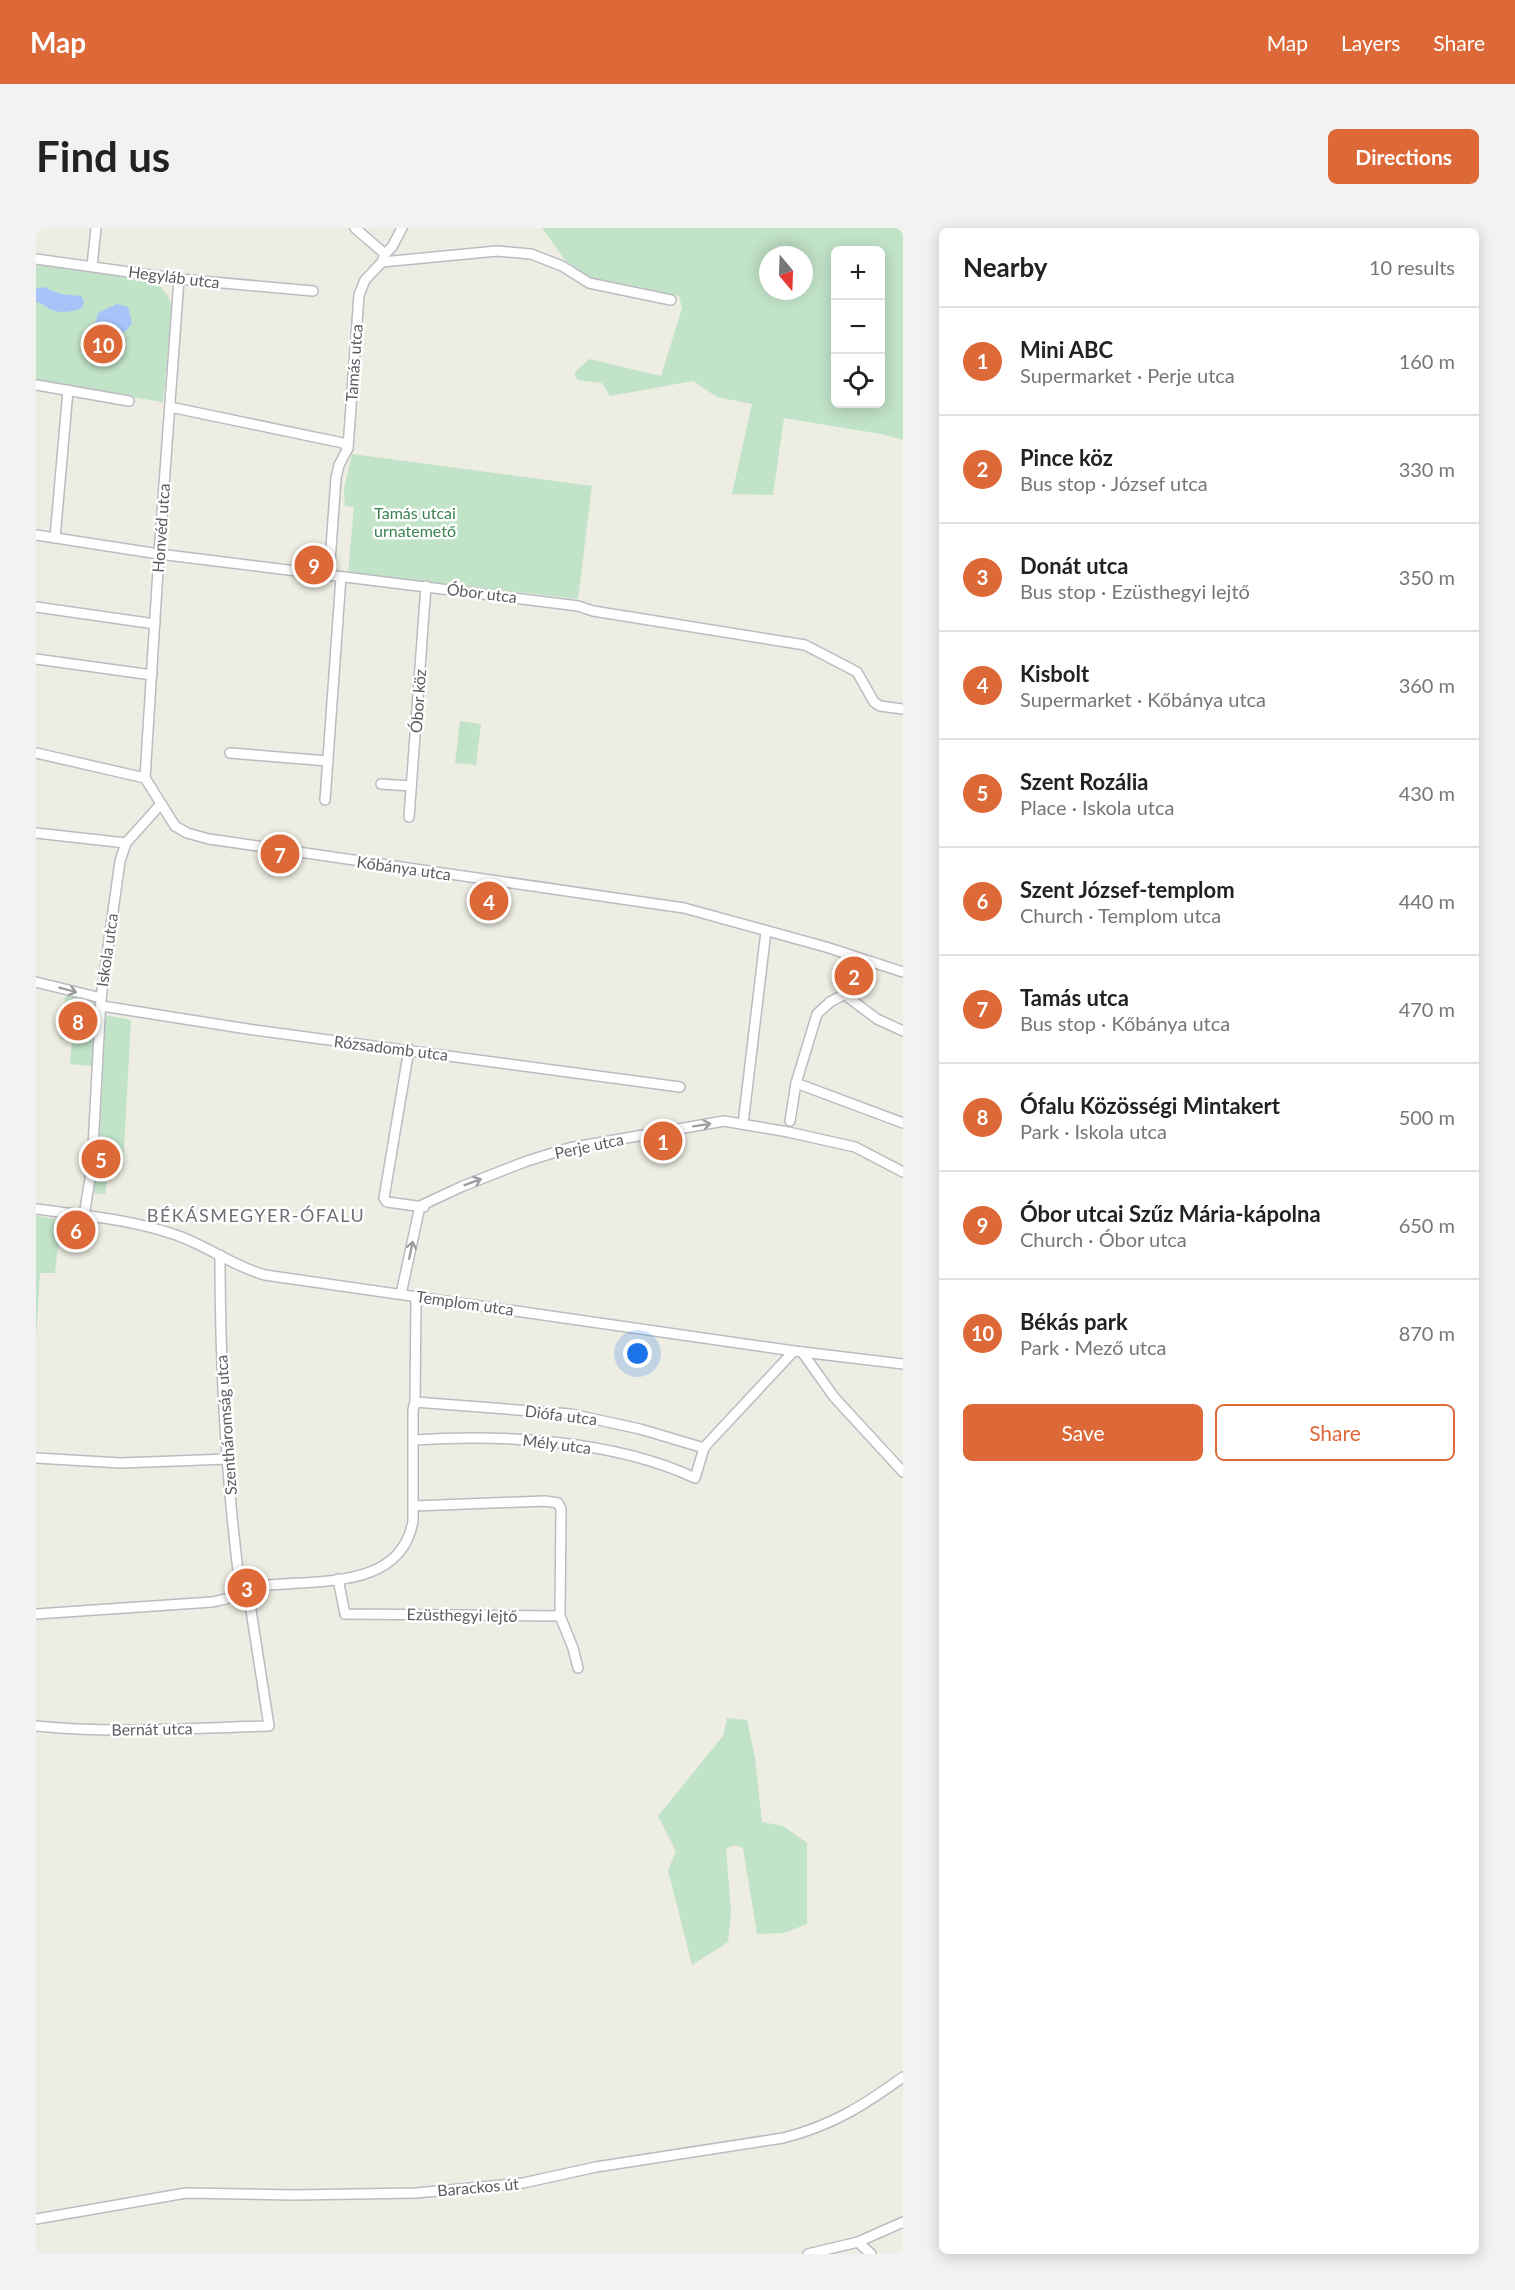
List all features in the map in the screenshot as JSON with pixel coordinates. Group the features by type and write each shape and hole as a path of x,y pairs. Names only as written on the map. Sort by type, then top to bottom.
{"street":[{"path":"92,266 96,228"},
{"path":"355,228 383,258 497,251 531,254 562,266 589,283 671,300"},
{"name":"Tamás utca","path":"329,576 336,478 339,465 348,448 359,295 365,280 392,247 402,228"},
{"name":"Hegyláb utca","path":"36,259 179,279 313,291"},
{"name":"Honvéd utca","path":"145,778 179,279"},
{"path":"36,386 129,401"},
{"path":"55,538 68,390"},
{"path":"170,407 343,443 348,448"},
{"name":"Óbor utca","path":"36,535 159,554 578,606 805,645 857,672 874,702 880,706 903,709"},
{"path":"325,800 341,577"},
{"name":"Óbor köz","path":"409,817 426,586"},
{"path":"36,607 155,624"},
{"path":"36,659 152,675"},
{"path":"36,753 145,778"},
{"path":"230,753 328,761"},
{"name":"Kőbánya utca","path":"145,778 160,805 177,828 209,839 684,908 903,972"},
{"path":"381,784 411,786"},
{"name":"Iskola utca","path":"84,1216 92,1166 101,1002 120,861 126,843 160,805"},
{"path":"36,834 126,843"},
{"path":"743,1124 766,931"},
{"path":"844,953 851,974 847,993 851,1000 870,1015 903,1031"},
{"name":"Rózsadomb utca","path":"36,982 101,1002 254,1030 680,1087"},
{"path":"790,1121 796,1083 817,1014 830,1002 847,993"},
{"path":"401,1294 422,1207 387,1202 384,1198 409,1049"},
{"path":"796,1083 903,1123"},
{"name":"Perje utca","path":"422,1207 463,1186 527,1161 569,1148 724,1121 855,1147 903,1172"},
{"name":"Templom utca","path":"36,1209 172,1233 202,1245 248,1270 265,1275 798,1352 903,1364"},
{"name":"Szentháromság utca","path":"220,1255 220,1350 228,1459 245,1593 268,1726"},
{"path":"36,1614 212,1602 245,1593 257,1586 338,1579 366,1574 379,1569 398,1555 410,1536 414,1506 413,1410 416,1297"},
{"path":"704,1448 798,1352 834,1397 903,1472"},
{"name":"Diófa utca","path":"415,1402 571,1414 639,1429 704,1448"},
{"name":"Mély utca","path":"414,1440 487,1437 589,1448 653,1461 694,1478 704,1448"},
{"path":"36,1458 121,1463 228,1459"},
{"path":"414,1506 545,1501 558,1503 561,1509 560,1616 573,1648 578,1668"},
{"name":"Ezüsthegyi lejtő","path":"338,1579 345,1614 560,1616"},
{"name":"Bernát utca","path":"36,1726 85,1730 182,1730 268,1726"},
{"name":"Barackos út","path":"36,2219 186,2193 295,2195 416,2193 536,2181 596,2167 783,2139 826,2125 864,2105 903,2077"},
{"path":"808,2254 858,2242 903,2222"},
{"path":"858,2242 872,2254"}],"green space":[{"path":"542,228 903,228 903,440 881,434 784,418 773,495 732,494 752,404 717,397 693,381 610,396 602,383 578,380 574,373 589,359 661,376 682,308 679,296 588,277 565,260"},
{"path":"36,264 156,281 168,296 172,307 163,402 36,382"},
{"name":"Tamás utcai urnatemető","path":"352,454 592,486 578,599 348,573 354,507 345,506 344,489"},
{"path":"460,721 481,724 476,765 455,763"},
{"path":"65,995 96,1003 92,1066 70,1064 72,1040 60,1039"},
{"path":"105,1015 131,1020 123,1166 109,1165 105,1194 93,1193 99,1157"},
{"path":"36,1216 61,1220 55,1273 40,1273 36,1338"},
{"path":"727,1718 747,1720 755,1758 762,1822 783,1826 807,1843 807,1924 784,1933 757,1934 743,1848 734,1845 726,1849 731,1912 728,1942 692,1965 668,1870 676,1851 658,1816 723,1736"}],"water":[{"path":"43,287 61,294 81,296 84,301 82,308 58,312 36,302 36,289"},
{"path":"117,304 128,307 132,323 129,328 118,334 99,331 95,324 98,313"}],"place":[{"name":"Békás park","path":"103,344"},
{"name":"Óbor utcai Szűz Mária-kápolna","path":"314,565"},
{"name":"Tamás utca","path":"280,854"},
{"name":"Kisbolt","path":"489,901"},
{"name":"Pince köz","path":"854,976"},
{"name":"Ófalu Közösségi Mintakert","path":"78,1021"},
{"name":"Mini ABC","path":"663,1141"},
{"name":"Szent Rozália","path":"101,1159"},
{"name":"Szent József-templom","path":"76,1230"},
{"name":"Donát utca","path":"247,1588"}],"district":[{"name":"BÉKÁSMEGYER-ÓFALU","path":"256,1216"}]}
